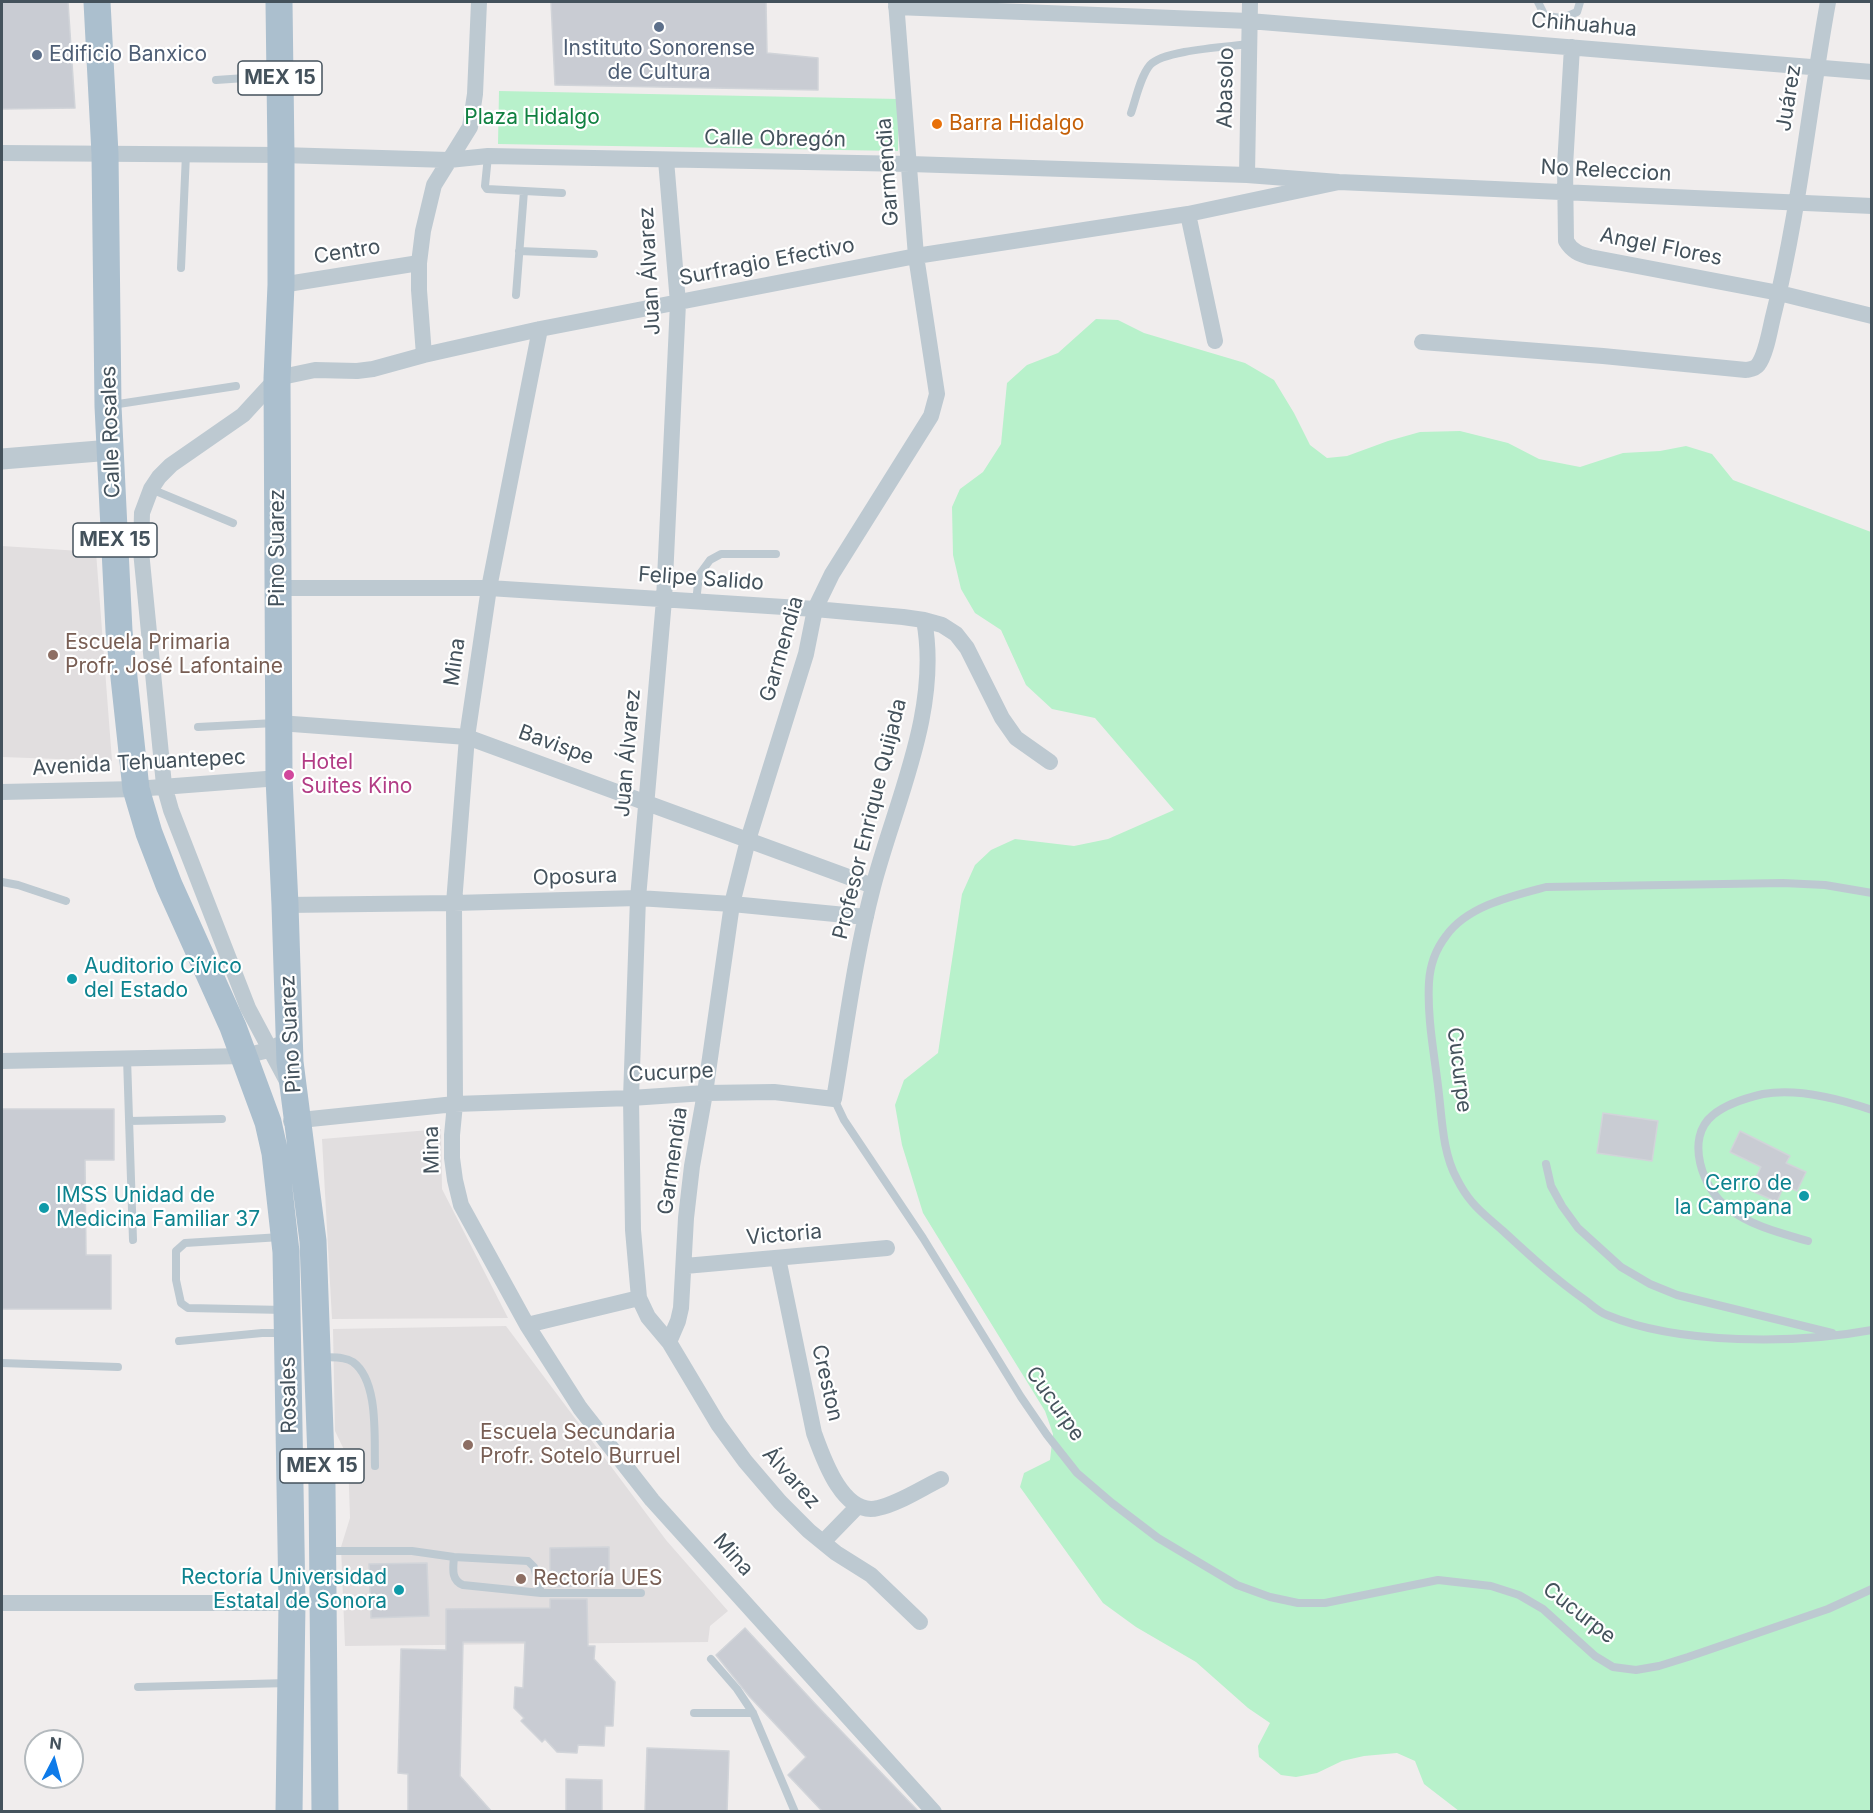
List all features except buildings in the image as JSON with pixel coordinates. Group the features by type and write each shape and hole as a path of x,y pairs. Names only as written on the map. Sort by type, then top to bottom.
{"main road":[{"name":"Calle Rosales","path":"97,2 105,154 108,405 119,631 136,789 149,833 169,885 222,1000 268,1048"},
{"name":"MEX 15","path":"279,2 281,155"},
{"name":"Pino Suarez","path":"281,155 281,285 277,378 279,778 285,905 268,1048 293,1093 298,1121"},
{"name":"Rosales","path":"268,1048 268,1122 285,1237 292,1603 290,1812"},
{"name":"Rosales","path":"298,1121 313,1240 323,1551 327,1806"}],"street":[{"path":"424,355 418,290 423,231 434,185 470,127 475,94 479,2"},
{"name":"Abasolo","path":"1247,175 1250,2"},
{"name":"Juárez","path":"1422,342 1753,369 1758,365 1779,293 1797,203 1816,67 1828,2"},
{"name":"Chihuahua","path":"896,4 1250,21 1872,72"},
{"name":"Garmendia","path":"671,1337 681,1308 688,1196 732,904 748,840 806,654 815,609 832,574 931,416 937,394 916,256 896,4"},
{"name":"Angel Flores","path":"1572,47 1565,191 1566,241 1570,248 1590,257 1779,293 1872,316"},
{"name":"Calle Obregón","path":"2,153 281,155 449,160 488,156 910,164 1247,175 1339,182"},
{"name":"Juan Álvarez","path":"666,160 678,303 664,600 638,898 631,1098 633,1230 639,1299 648,1317 671,1337"},
{"name":"No Releccion","path":"1339,182 1872,206"},
{"name":"Surfragio Efectivo","path":"277,378 315,370 373,369 540,328 916,256 1188,214 1339,182"},
{"path":"1188,214 1215,341"},
{"name":"Centro","path":"281,285 419,263"},
{"name":"Mina","path":"540,328 489,588 467,737 454,903 455,1104 452,1158 461,1205 527,1325 580,1408 652,1500 934,1812"},
{"name":"Calle Rosales","path":"268,1048 248,1008 171,810 164,785 141,551 142,513 151,489 171,465 243,415 277,378"},
{"path":"2,459 111,450"},
{"name":"Felipe Salido","path":"278,588 489,588 815,609 924,620 942,625 956,634 967,648 1002,718 1016,738 1050,762"},
{"name":"Profesor Enrique Quijada","path":"834,1099 873,885 922,714 929,663 929,644 924,620"},
{"name":"Bavispe","path":"279,723 467,737 873,885"},
{"name":"Avenida Tehuantepec","path":"2,792 136,789 164,785 279,778"},
{"name":"Oposura","path":"285,905 638,898 732,904 866,917"},
{"path":"2,1061 127,1058 268,1048"},
{"name":"Cucurpe","path":"268,1122 298,1121 455,1104 705,1093 774,1092 834,1099"},
{"name":"Victoria","path":"685,1266 887,1248"},
{"name":"Creston","path":"778,1258 814,1433 821,1454 835,1482 858,1506"},
{"path":"527,1325 639,1299"},
{"name":"Álvarez","path":"671,1337 718,1424 745,1461 780,1502 836,1553 871,1575 920,1622"},
{"path":"823,1542 858,1506 866,1509 879,1508 941,1479"},
{"path":"2,1603 292,1603"}],"lane":[{"path":"1538,2 1545,16 1563,18 1578,12 1580,2"},
{"path":"1131,114 1150,65 1162,57 1189,51 1249,44"},
{"path":"216,80 280,75"},
{"path":"181,268 186,154"},
{"path":"488,156 485,186 487,189 562,193"},
{"path":"516,295 524,191"},
{"path":"519,251 594,254"},
{"path":"108,405 236,386"},
{"path":"151,489 233,523"},
{"path":"696,602 699,575 710,560 721,554 776,554"},
{"path":"198,727 279,723"},
{"path":"2,882 66,901"},
{"name":"Cucurpe","path":"1872,893 1825,885 1783,883 1546,887 1490,904 1463,919 1446,935 1434,956 1429,981 1429,1010 1446,1146 1456,1178 1473,1203 1547,1271 1605,1314 1634,1325 1666,1332 1720,1338 1842,1336 1872,1330"},
{"path":"127,1058 133,1240"},
{"path":"1808,1241 1767,1230 1743,1219 1725,1207 1703,1176 1698,1161 1702,1132 1711,1116 1733,1103 1765,1094 1828,1097 1872,1110"},
{"name":"Cucurpe","path":"834,1099 844,1120 923,1238 991,1350 1047,1435 1077,1473 1158,1538 1237,1585 1270,1597 1298,1603 1325,1603 1438,1580 1491,1586 1519,1595 1542,1609 1595,1656 1613,1666 1636,1671 1668,1663 1828,1609 1872,1589"},
{"path":"129,1121 222,1119"},
{"path":"1546,1164 1551,1186 1578,1228 1621,1267 1650,1284 1677,1295 1842,1336"},
{"path":"285,1237 185,1243 176,1251 176,1280 181,1303 188,1308 287,1322"},
{"path":"179,1341 262,1333 287,1322"},
{"path":"317,1357 344,1358 353,1362 365,1378 372,1401 375,1466"},
{"path":"2,1363 118,1367"},
{"path":"323,1551 412,1551 454,1557 528,1561 534,1567 541,1593"},
{"path":"454,1557 454,1578 463,1585 541,1593 641,1593"},
{"path":"711,1659 737,1689 753,1713 795,1812"},
{"path":"138,1687 291,1683"},
{"path":"694,1713 753,1713"}],"shaded area":[{"name":"Escuela Primaria Profr. José Lafontaine","path":"2,546 96,552 112,761 2,757"},
{"path":"441,1129 442,1189 508,1318 332,1319 322,1139"},
{"path":"506,1326 666,1540 728,1611 710,1626 708,1642 345,1646 341,1547 350,1518 348,1458 335,1431 333,1329"}],"green space":[{"name":"Plaza Hidalgo","path":"499,91 899,99 898,151 498,144"},
{"name":"Cerro de la Campana","path":"1096,319 1118,320 1144,333 1245,363 1274,380 1310,445 1327,458 1347,456 1420,432 1460,431 1508,443 1539,459 1580,467 1623,453 1660,451 1686,446 1712,454 1733,480 1871,532 1871,1811 1459,1811 1424,1784 1415,1761 1397,1753 1342,1761 1317,1773 1296,1777 1281,1775 1259,1757 1258,1746 1270,1723 1248,1708 1196,1662 1136,1627 1103,1603 1020,1487 1024,1473 1050,1460 1053,1434 1045,1411 923,1213 902,1145 895,1105 904,1080 938,1053 962,894 975,865 991,850 1015,839 1074,846 1108,839 1174,810 1095,718 1052,709 1026,685 1001,630 975,613 961,589 953,555 952,507 960,489 983,472 1001,444 1007,383 1027,365 1058,353"}],"place":[{"name":"Instituto Sonorense de Cultura","path":"659,27"},
{"name":"Edificio Banxico","path":"37,55"},
{"name":"Barra Hidalgo","path":"937,124"},
{"name":"Escuela Primaria Profr. José Lafontaine","path":"53,655"},
{"name":"Hotel Suites Kino","path":"289,775"},
{"name":"Auditorio Cívico del Estado","path":"72,979"},
{"name":"Cerro de la Campana","path":"1804,1196"},
{"name":"IMSS Unidad de Medicina Familiar 37","path":"44,1208"},
{"name":"Escuela Secundaria Profr. Sotelo Burruel","path":"468,1445"},
{"name":"Rectoría UES","path":"521,1579"},
{"name":"Rectoría Universidad Estatal de Sonora","path":"399,1590"}]}
